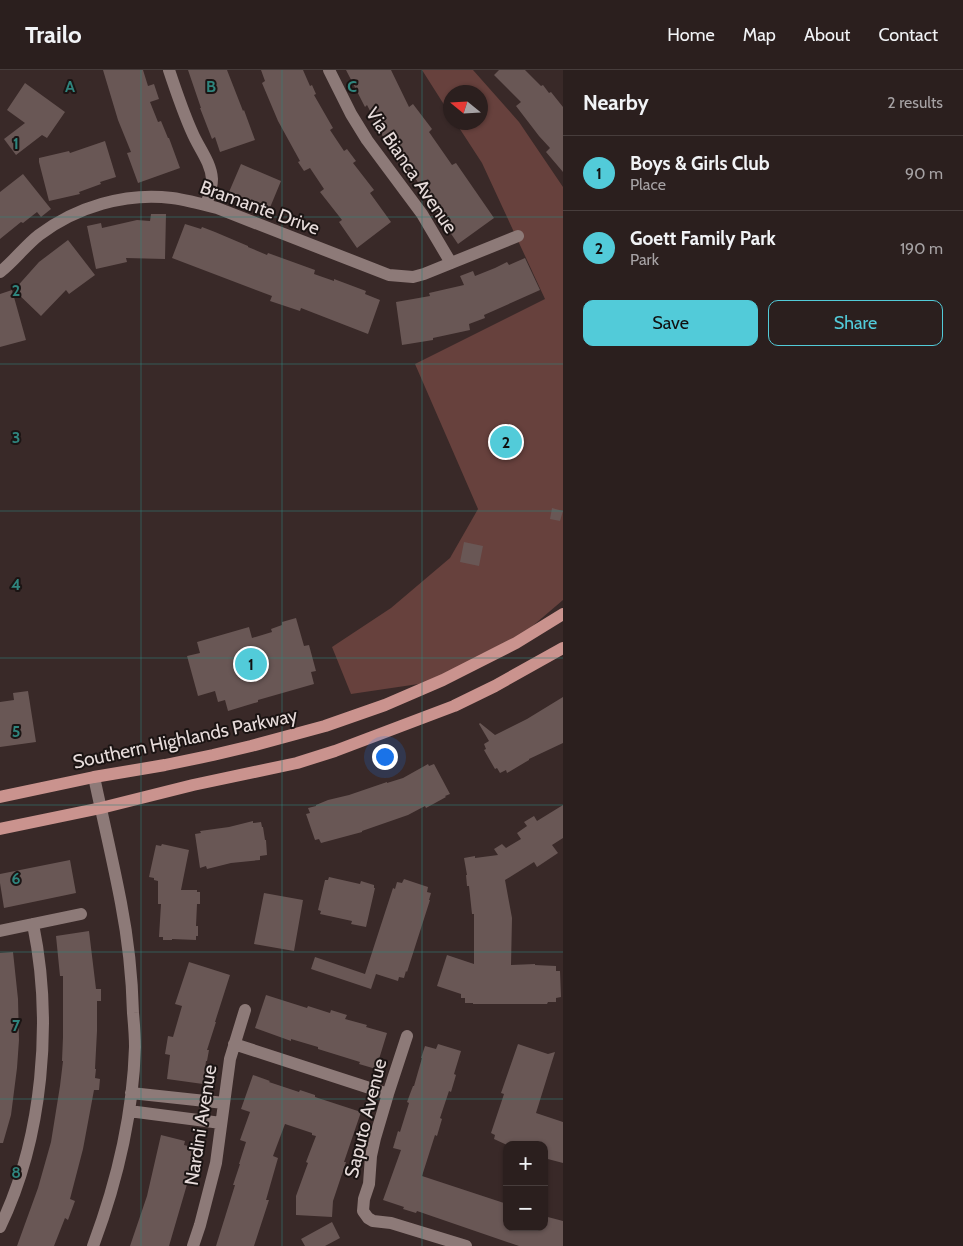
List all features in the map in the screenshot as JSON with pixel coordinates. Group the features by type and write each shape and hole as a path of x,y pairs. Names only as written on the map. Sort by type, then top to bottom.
{"main road":[{"name":"Southern Highlands Parkway","path":"0,797 213,755 290,736 352,717 414,693 464,670 516,643 563,614"},
{"path":"0,829 101,808 336,752 454,706 495,686 563,648"}],"street":[{"path":"169,70 182,108 212,177 212,190 206,205"},
{"name":"Via Bianca Avenue","path":"329,70 367,140 422,214 451,263"},
{"name":"Bramante Drive","path":"0,272 38,235 74,214 95,206 120,200 152,197 172,198 206,205 389,275 413,277 424,274 518,236"},
{"path":"93,1246 118,1169 129,1111 135,1046 128,948 121,904 94,777"},
{"path":"0,931 81,914"},
{"path":"0,1227 19,1179 32,1129 40,1082 43,999 39,955 33,924"},
{"name":"Nardini Avenue","path":"194,1246 216,1163 230,1059 245,1010"},
{"name":"Saputo Avenue","path":"407,1036 378,1126 371,1156 369,1184 364,1199 364,1211 368,1218 374,1221 391,1223 429,1240"},
{"path":"234,1044 388,1094"},
{"path":"131,1093 224,1104"},
{"path":"129,1111 221,1123"},
{"path":"429,1240 466,1246"}],"shaded area":[{"path":"422,70 473,70 486,85 443,85 443,103"},
{"path":"488,87 519,122 563,187 563,600 515,641 432,682 351,694 332,647 391,608 450,558 478,509 415,364 545,299 482,163 461,130 488,130"}],"building":[{"path":"103,70 143,70 148,86 154,84 159,99 150,102 158,122 161,121 169,138 180,168 138,183 127,153 131,152 118,120"},
{"path":"188,70 227,70 255,140 220,152 215,137 212,139"},
{"path":"261,70 303,70 316,94 314,95 333,128 330,130 344,151 347,149 356,161 353,163 374,190 370,193 391,222 357,248 339,222 342,220 320,192 324,189 310,168 304,171 298,162 300,161 278,121 262,83 265,81"},
{"path":"346,70 391,70 409,107 413,104 432,129 429,132 452,165 456,163 494,218 458,244 410,170 408,171 379,131 367,105 365,107"},
{"path":"499,70 525,70 541,86 543,85 549,93 551,92 563,107 563,172 546,152 550,148 516,106 521,102 494,75"},
{"path":"25,83 65,112 47,138 42,135 16,155 4,139 25,123 7,110"},
{"path":"105,141 116,177 100,182 101,184 79,192 80,194 49,201 39,158 69,151 70,153"},
{"path":"241,164 281,181 269,210 229,192"},
{"path":"23,174 51,209 41,217 37,212 0,239 0,192"},
{"path":"151,214 166,214 165,259 126,258 127,262 96,269 87,226 101,223 102,228 137,220 150,221"},
{"path":"185,224 201,229 202,227 267,255 268,253 315,270 314,274 366,291 365,294 380,300 368,334 301,308 300,311 270,301 272,296 172,258"},
{"path":"68,240 95,275 69,294 66,290 41,316 14,290 39,262"},
{"path":"525,258 540,290 484,315 485,318 469,324 470,330 433,338 433,340 402,345 396,302 430,296 429,293 464,285 460,276 473,271 475,276 507,262 509,265"},
{"path":"12,290 26,340 0,347 0,294"},
{"path":"552,508 563,511 560,521 550,519"},
{"path":"464,542 483,546 479,566 460,562"},
{"path":"296,618 304,646 309,645 316,671 311,672 314,684 258,700 258,702 228,711 225,700 218,702 215,691 198,696 187,656 200,653 197,642 249,627 252,638 272,632 271,629 282,625 282,622"},
{"path":"28,691 36,742 0,747 0,702 14,700 13,693"},
{"path":"563,697 563,743 529,759 507,773 506,770 500,773 497,768 495,769 484,750 486,749 484,744 489,741 479,724 495,735 527,719"},
{"path":"428,764 429,766 434,764 450,794 446,797 426,808 425,806 408,815 362,832 321,843 319,839 315,840 306,814 310,813 308,808 328,800 403,778"},
{"path":"563,805 563,838 552,845 558,853 537,867 534,862 505,880 512,918 511,965 535,964 556,966 556,971 560,971 561,997 556,998 556,1002 548,1002 547,1004 465,1003 465,998 461,998 461,994 437,986 447,955 474,964 474,914 472,914 469,886 467,886 464,858 498,855 494,849 502,844 506,848 521,839 517,833 527,826 524,822 534,816 537,821"},
{"path":"253,821 253,823 261,822 266,840 267,855 260,856 260,860 231,863 207,869 206,866 200,868 195,834 201,833 200,831"},
{"path":"162,844 189,850 181,890 197,890 197,892 200,892 200,904 197,904 196,926 198,926 198,936 196,936 196,940 163,940 163,937 159,937 161,904 158,904 158,881 149,877 156,845 161,846"},
{"path":"70,860 76,893 4,908 0,874"},
{"path":"329,877 360,884 361,881 374,885 375,888 366,927 351,924 352,921 320,914 321,911 318,910 325,880 328,880"},
{"path":"404,879 428,887 427,892 431,893 404,978 399,977 398,981 376,974 371,989 311,969 315,957 365,974 393,888 395,889 397,882 402,883"},
{"path":"264,893 303,900 294,951 254,944"},
{"path":"89,931 96,989 101,989 101,1001 97,1001 95,1069 95,1078 100,1079 99,1090 94,1090 83,1149 70,1199 75,1201 68,1220 65,1218 54,1246 17,1246 38,1188 51,1142 60,1086 63,1061 63,976 60,976 56,936"},
{"path":"13,952 18,999 19,1040 11,1115 3,1143 0,1143 0,953"},
{"path":"189,962 230,975 207,1050 209,1050 203,1084 167,1079 170,1055 165,1054 168,1036 173,1037 182,1006 175,1004"},
{"path":"266,995 307,1008 308,1006 330,1013 331,1010 347,1015 345,1019 387,1033 376,1069 318,1049 318,1047 291,1039 291,1041 255,1028"},
{"path":"438,1044 461,1051 451,1092 449,1091 440,1118 442,1119 437,1136 435,1135 422,1176 503,1203 503,1231 548,1231 548,1217 563,1221 563,1246 519,1246 417,1211 416,1213 403,1209 404,1207 383,1200 401,1150 393,1148 398,1131 400,1132 409,1103 407,1102 414,1086 425,1046 436,1049"},
{"path":"518,1044 548,1054 555,1052 536,1113 563,1122 563,1163 548,1159 548,1141 503,1141 503,1143 494,1139 495,1135 491,1133 504,1094 501,1093"},
{"path":"253,1075 361,1112 333,1201 332,1217 296,1215 296,1196 316,1136 285,1124 273,1156 278,1158 266,1200 269,1200 254,1246 216,1246 246,1142 240,1140 250,1112 241,1109"},
{"path":"161,1135 185,1141 184,1145 195,1148 188,1181 169,1246 130,1246 147,1196"},
{"path":"332,1222 340,1238 325,1246 305,1246 301,1239"}],"place":[{"name":"Goett Family Park","path":"506,442"},
{"name":"Boys & Girls Club","path":"251,664"}]}
